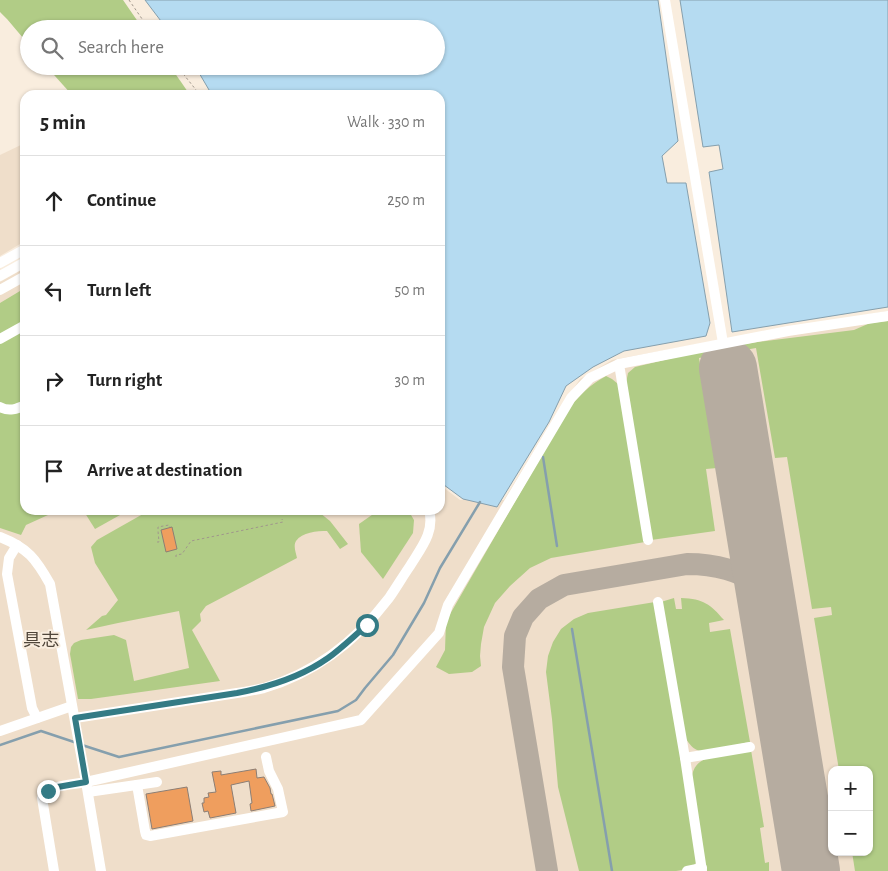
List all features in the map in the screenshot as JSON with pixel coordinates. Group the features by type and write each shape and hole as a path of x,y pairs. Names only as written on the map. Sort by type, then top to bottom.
{"street":[{"path":"666,0 723,343"},
{"path":"0,263 20,252"},
{"path":"0,276 20,265"},
{"path":"0,290 20,279"},
{"path":"87,787 361,720 439,633 448,605 571,398 590,378 620,364 788,331 888,316"},
{"path":"0,339 20,328"},
{"path":"620,364 648,540"},
{"path":"0,407 5,410 20,407"},
{"path":"75,718 263,688 289,679 313,667 341,648 367,625 390,597 427,539 430,528 430,515"},
{"path":"0,537 25,549 39,564 50,584 101,871"},
{"path":"17,545 9,558 8,574 32,708 37,718"},
{"path":"658,602 702,870 687,871"},
{"path":"0,731 72,706"},
{"path":"685,758 750,746"},
{"path":"138,785 145,831 146,835 150,836 283,812 278,790 264,763"},
{"path":"54,871 42,798 44,794 52,788 138,785 157,782"}],"path":[{"path":"130,0 143,20"},
{"path":"184,75 196,90"},
{"path":"176,557 176,555 182,554 191,542 282,522 282,519"},
{"path":"157,542 159,542 158,527 170,526"}],"shaded area":[{"path":"20,145 20,244 0,256 0,155"},
{"path":"20,271 20,515 445,515 445,489 460,500 504,500 556,414 580,379 612,360 888,311 888,871 0,871 0,282"}],"green space":[{"path":"0,0 123,0 137,20 20,20 20,34 0,12"},
{"path":"54,75 176,75 187,90 68,90"},
{"path":"20,291 20,515 48,515 26,525 21,535 0,528 0,303"},
{"path":"888,321 888,871 855,871 853,856 873,856 873,766 838,766 814,618 832,615 831,607 812,609 787,457 775,458 756,348 699,358 717,468 706,469 715,531 651,540 626,383 628,373 635,367 698,352 757,342 854,330 870,323"},
{"path":"606,376 618,384 645,542 551,558 530,568 495,603 484,627 480,656 481,666 472,672 449,674 436,667 445,650 446,621 568,410 585,391"},
{"path":"86,515 120,515 95,529"},
{"path":"141,515 322,515 330,521 348,544 340,549 327,531 306,534 295,543 297,558 206,606 200,614 201,621 192,630 220,681 91,699 78,699 70,654 74,643 81,640 114,635 126,640 134,681 189,668 179,611 86,630 102,616 106,615 118,600 95,563 91,547 97,540"},
{"path":"372,515 411,515 414,520 413,533 383,579 361,552 359,524"},
{"path":"674,598 676,609 682,609 681,598 701,601 715,610 724,620 709,623 710,632 730,629 750,742 702,751 694,748 686,739 661,602"},
{"path":"655,602 698,861 688,868 676,871 579,871 558,787 546,672 548,656 553,642 561,629 574,619 588,613"},
{"path":"751,750 764,827 760,828 765,863 769,862 769,871 706,871 691,780 693,773 698,764 704,760"}],"water":[{"path":"145,0 658,0 678,141 662,156 667,183 686,183 710,323 706,336 624,351 593,367 566,386 549,422 497,507 463,499 445,486 445,90 209,90 200,75 445,75 445,20 160,20"},
{"path":"680,0 888,0 888,307 732,332 709,172 723,169 719,145 703,147"}],"building":[{"path":"172,527 177,549 166,552 161,530"},
{"path":"256,769 257,778 264,777 270,788 275,806 251,811 250,804 252,803 249,781 231,785 236,813 210,818 208,811 204,812 202,803 204,803 204,798 209,797 208,793 216,792 212,772 221,771 221,775"},
{"path":"187,787 193,821 152,829 146,794"}],"waterway":[{"path":"543,457 557,546"},
{"path":"82,745 119,757 338,711 356,700 393,655 424,603 440,568 480,502"},
{"path":"572,629 612,871"},
{"path":"0,745 41,731 77,743"}],"taxiway":[{"path":"547,871 513,667 515,636 523,617 539,599 564,585 687,564 708,565 727,569 764,585"}],"runway":[{"path":"728,368 811,871"}],"district":[{"name":"具志","path":"41,641"}],"route":[{"path":"48,791 52,788 86,782 75,718 263,688 289,679 328,658 367,625"}]}
